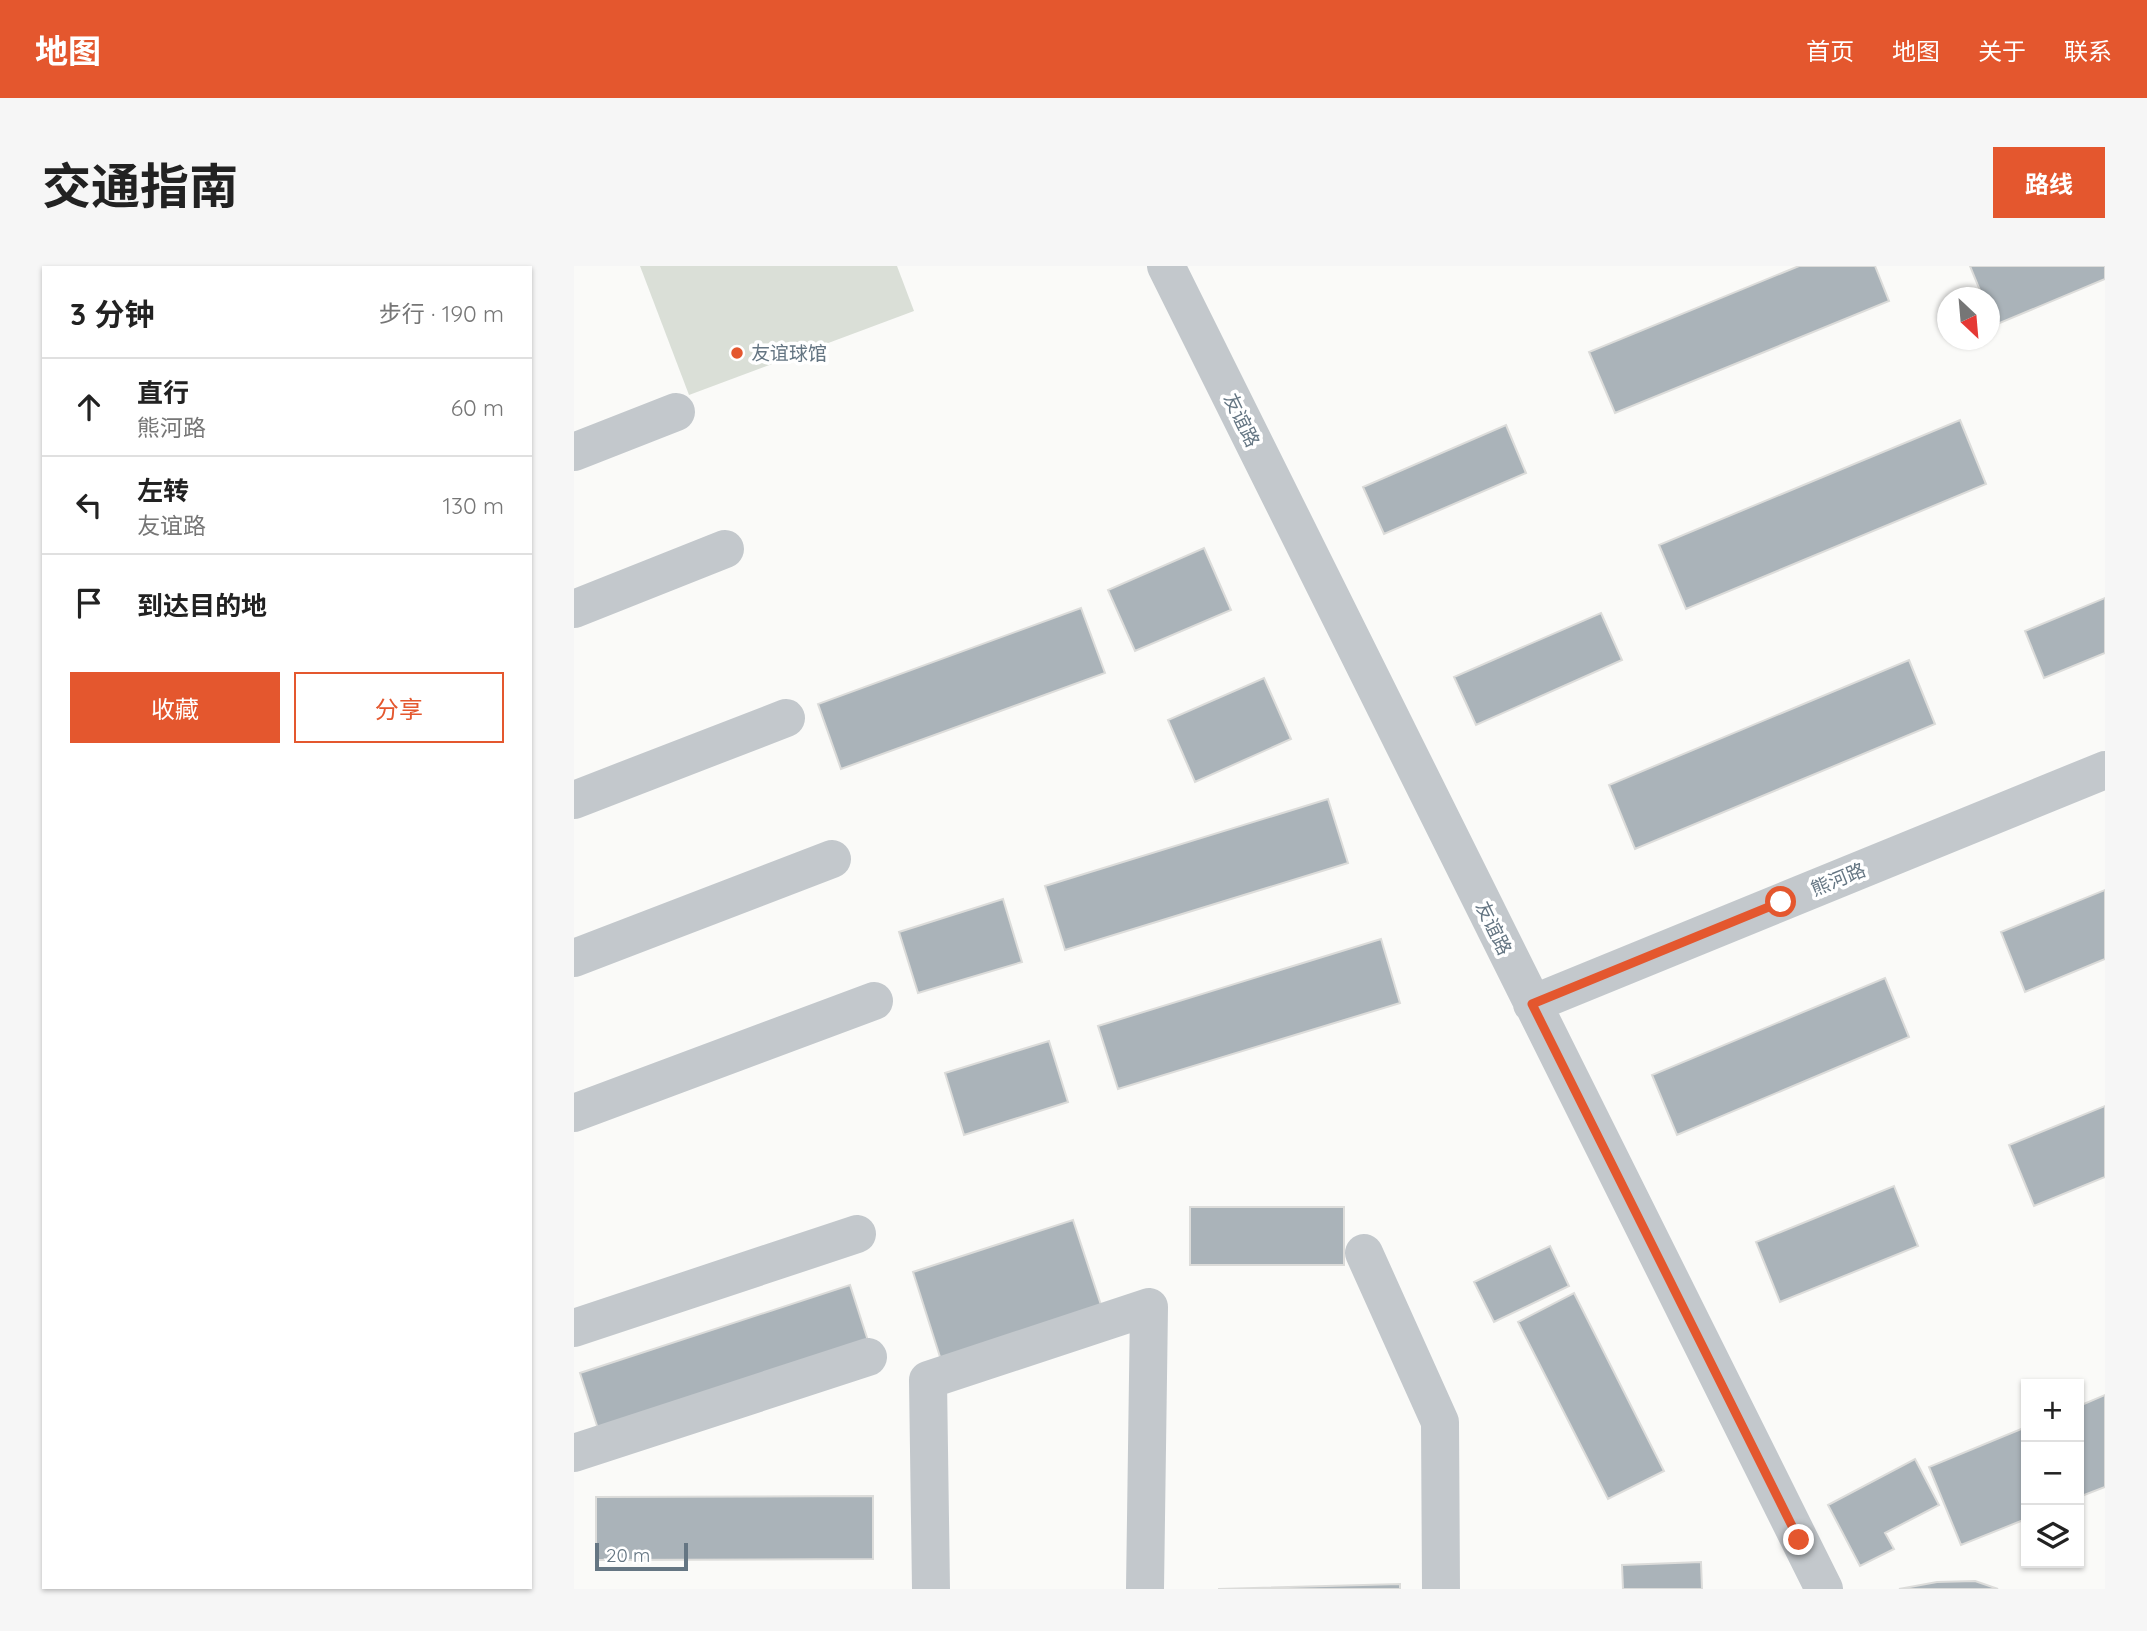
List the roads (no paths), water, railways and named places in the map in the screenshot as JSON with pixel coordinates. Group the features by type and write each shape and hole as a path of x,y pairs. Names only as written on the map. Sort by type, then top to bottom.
{"street":[{"name":"友谊路","path":"1166,266 1824,1589"},
{"path":"574,452 676,412"},
{"path":"574,609 725,549"},
{"path":"574,800 786,718"},
{"name":"熊河路","path":"1532,1004 2105,770"},
{"path":"574,958 832,859"},
{"path":"574,1113 874,1001"},
{"path":"574,1328 857,1234"},
{"path":"1364,1253 1440,1422 1441,1589"},
{"path":"931,1589 928,1380 1150,1307 1145,1589"},
{"path":"574,1453 869,1357"}],"place":[{"name":"友谊球馆","path":"737,353"}]}
